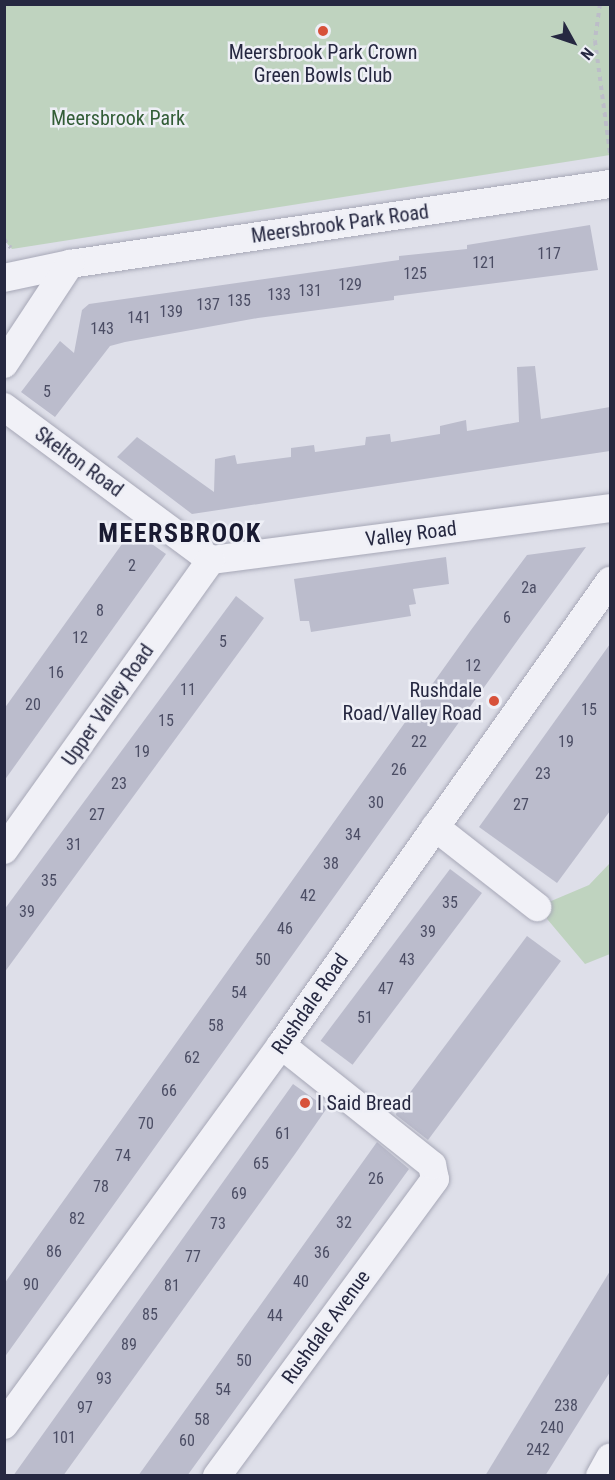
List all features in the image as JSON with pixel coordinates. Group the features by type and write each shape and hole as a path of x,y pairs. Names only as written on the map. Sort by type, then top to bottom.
{"street":[{"name":"Meersbrook Park Road","path":"4,278 70,264 610,184"},
{"path":"4,364 70,264"},
{"name":"Skelton Road","path":"4,407 211,560"},
{"name":"Valley Road","path":"211,560 610,508"},
{"name":"Upper Valley Road","path":"4,849 211,560"},
{"name":"Rushdale Road","path":"4,1425 281,1045 610,581"},
{"path":"435,827 537,906"},
{"name":"Rushdale Avenue","path":"217,1476 435,1179 432,1165 281,1045"},
{"path":"600,1476 610,1458"}],"path":[{"path":"600,4 595,41 610,154"}],"green space":[{"name":"Meersbrook Park","path":"4,5 610,5 610,155 12,249 4,240"},
{"path":"610,863 610,954 585,964 537,907 589,885"}],"building":[{"path":"590,225 598,270 394,296 394,300 258,318 110,346 55,417 21,392 60,341 74,353 82,310 89,304 399,260 399,256 467,249 467,245"},
{"path":"535,366 541,419 610,407 610,451 192,514 117,457 137,437 214,492 215,459 235,455 237,464 291,457 291,448 314,445 315,452 365,445 366,437 390,434 391,442 440,434 440,426 466,420 467,431 519,422 517,367"},
{"path":"132,530 166,554 4,781 4,709"},
{"path":"586,547 4,1358 4,1284 471,630 527,555"},
{"path":"446,557 449,584 413,589 416,604 409,605 411,616 311,632 309,621 300,621 294,579"},
{"path":"236,596 264,618 4,973 4,910"},
{"path":"610,644 610,811 557,883 479,827"},
{"path":"450,869 482,893 353,1065 321,1041"},
{"path":"527,936 561,961 428,1140 396,1115 397,1110"},
{"path":"293,1084 327,1108 295,1154 63,1476 13,1476"},
{"path":"377,1142 409,1169 187,1476 138,1476"},
{"path":"610,1271 610,1372 545,1476 485,1476"}],"place":[{"name":"Meersbrook Park Crown Green Bowls Club","path":"323,31"},
{"name":"Rushdale Road/Valley Road","path":"494,701"},
{"name":"I Said Bread","path":"305,1103"}],"district":[{"name":"MEERSBROOK","path":"180,534"}]}
